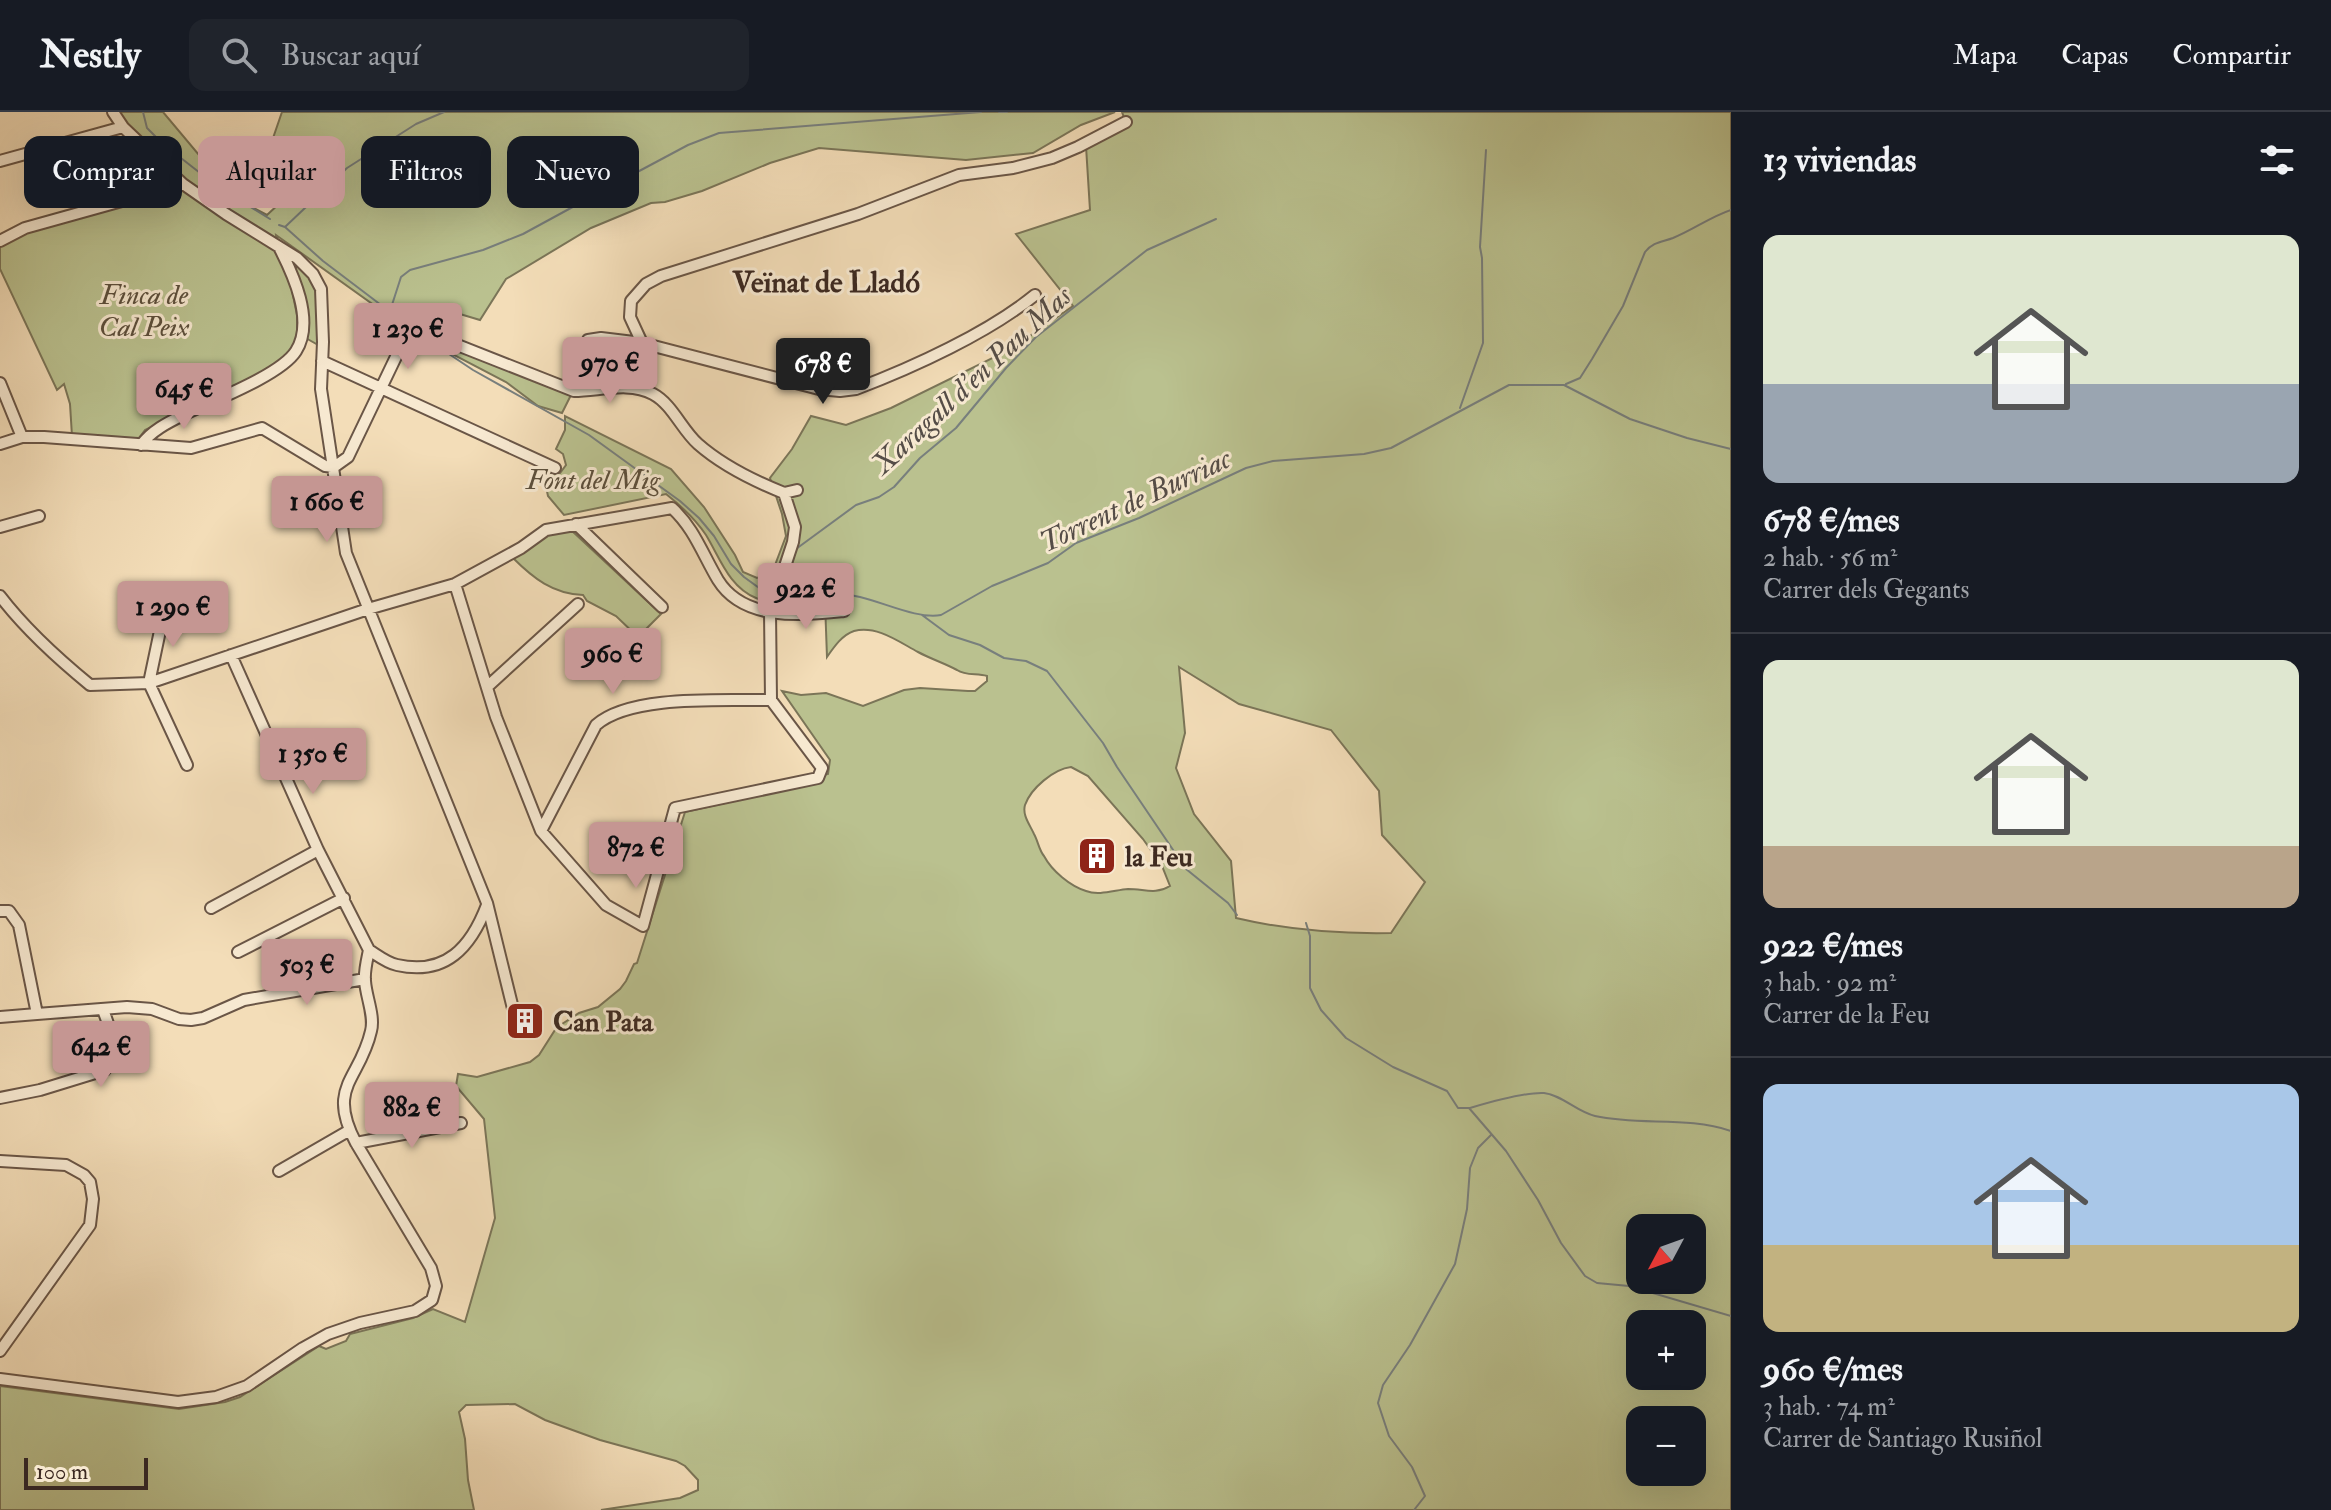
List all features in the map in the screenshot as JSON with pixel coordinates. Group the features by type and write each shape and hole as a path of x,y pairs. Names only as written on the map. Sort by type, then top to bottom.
{"street":[{"path":"113,112 123,127 183,184 297,258 313,274 321,289 321,389 346,553 487,903 519,1033"},
{"path":"642,343 630,317 631,301 646,284 661,276 858,214 959,175 1013,168 1052,158 1126,122"},
{"path":"0,161 123,127"},
{"path":"0,241 25,228 183,184"},
{"path":"141,445 148,435 171,421 280,368 296,352 302,336 302,309 293,273 278,246"},
{"path":"605,388 585,350 588,340 601,338 642,343 819,389 856,389 952,346 1011,314 1035,295"},
{"path":"0,444 22,437 191,448 262,428 325,466 334,467 348,457 405,338 413,331 432,335 574,391 634,389 652,394 665,404 697,443 725,465 784,493 797,490"},
{"path":"322,361 555,468"},
{"path":"0,383 6,411 22,437"},
{"path":"455,584 496,717 541,831 606,905 643,926 675,808 818,778 822,768 771,700 770,612 795,527 784,493"},
{"path":"0,596 53,655 90,685 149,683 368,609 455,584 521,548 546,530 672,508 685,520 720,583 742,603 770,612 811,614 844,611"},
{"path":"0,527 39,516"},
{"path":"576,524 662,607"},
{"path":"487,687 578,604"},
{"path":"165,607 149,683 187,765"},
{"path":"231,655 318,850 369,950 394,965 426,968 452,958 466,946 480,924 487,903"},
{"path":"541,831 596,725 608,715 659,703 771,700"},
{"path":"211,908 318,850"},
{"path":"238,952 344,898"},
{"path":"0,911 9,911 19,925 37,1014"},
{"path":"0,1379 178,1402 195,1401 247,1386 328,1334 429,1304 436,1286 431,1268 356,1143 345,1112 344,1091 372,1029 365,979 369,950"},
{"path":"0,1017 127,1007 152,1009 191,1020 244,1000 365,979"},
{"path":"0,1098 40,1090 105,1070 114,1054 110,1028 103,1010"},
{"path":"356,1143 461,1123"},
{"path":"279,1171 350,1130"},
{"path":"0,1161 66,1165 90,1182 93,1199 90,1225 0,1351"}],"green space":[{"path":"115,112 163,112 198,154 198,191 182,180 182,136 139,136"},
{"path":"282,112 1115,112 1081,125 1033,153 966,160 819,148 770,163 702,191 651,203 639,208 591,228 506,279 480,320 430,305 399,323 276,235 277,244 223,208 254,208 267,215 274,208 345,208 345,136 274,136"},
{"name":"Font del Mig","path":"1122,112 1731,112 1731,1510 601,1510 680,1498 698,1490 698,1480 676,1461 600,1440 545,1420 515,1404 466,1405 459,1412 474,1510 0,1510 0,1386 179,1409 240,1397 319,1346 326,1349 346,1341 350,1334 413,1318 433,1309 465,1322 495,1218 484,1119 456,1086 458,1074 477,1077 530,1062 562,1024 579,1013 598,1007 620,989 637,963 685,812 814,783 815,777 828,774 830,760 782,691 801,695 826,693 863,706 904,690 975,691 987,681 987,676 960,672 871,630 850,633 827,657 825,602 773,603 747,593 732,579 698,524 666,494 564,515 548,496 545,482 549,474 560,473 566,465 563,454 556,449 565,430 565,416 671,469 704,507 743,572 757,578 772,573 786,536 770,478 811,416 846,425 891,408 1011,349 1073,306 1016,234 1090,210 1086,146 1126,123","holes":["1179,667 1239,704 1331,730 1379,791 1382,835 1425,882 1391,933 1313,930 1236,918 1231,861 1194,814 1176,768 1185,733","1071,767 1088,776 1143,839 1162,866 1170,886 1155,891 1128,889 1091,892 1068,882 1052,867 1041,851 1024,809 1038,786 1051,775"]},
{"name":"Finca de Cal Peix","path":"182,189 198,199 198,208 212,208 274,248 289,276 297,315 297,336 293,349 277,365 145,430 137,441 72,436 70,404 64,384 57,390 0,269 0,246 26,232 113,208 182,208"},
{"path":"284,252 311,275 319,291 320,346 304,337 304,309"},
{"path":"422,336 572,393 562,413 538,406 506,382"},
{"path":"571,530 661,614 638,637 616,616 587,601 583,595 562,592 544,584 513,558 548,535"}],"waterway":[{"path":"143,112 147,128 163,144 218,187 270,219"},
{"path":"285,227 347,168 416,124 444,112"},
{"path":"639,171 688,145 719,133 981,112"},
{"path":"999,112 1007,112"},
{"path":"1460,408 1483,343 1480,247 1486,150"},
{"path":"390,311 401,277 410,270 483,250 523,234 571,208"},
{"path":"1566,384 1580,378 1592,359 1623,306 1645,252 1654,244 1731,210"},
{"name":"Xaragall d'en Pau Mas","path":"783,594 796,549 856,505 879,497 894,487 920,458 956,428 1036,337 1147,250 1216,219"},
{"path":"279,225 410,327"},
{"path":"428,340 473,370 589,435 680,501 714,536 731,564 766,593"},
{"name":"Torrent de Burriac","path":"781,595 843,594 918,614 941,615 992,586 1048,563 1076,543 1139,518 1246,468 1273,461 1364,454 1391,448 1509,385 1564,385 1630,419 1731,449"},
{"path":"922,615 949,635 980,645 1004,658 1026,661 1047,671 1103,743 1186,869 1228,903 1237,915"},
{"path":"1306,923 1310,936 1310,988 1321,1010 1346,1038 1393,1067 1447,1091 1458,1108 1469,1108 1506,1151 1561,1243 1585,1276 1597,1283 1629,1286 1731,1316"},
{"path":"1470,1108 1544,1093 1595,1116 1680,1122 1731,1131"},
{"path":"1414,1510 1425,1496 1412,1467 1389,1436 1378,1403 1383,1385 1410,1345 1455,1264 1467,1209 1470,1168 1478,1148 1491,1135"}],"place":[{"name":"la Feu","path":"1097,856"},
{"name":"Can Pata","path":"525,1021"}],"district":[{"name":"Veïnat de Lladó","path":"826,282"}]}
